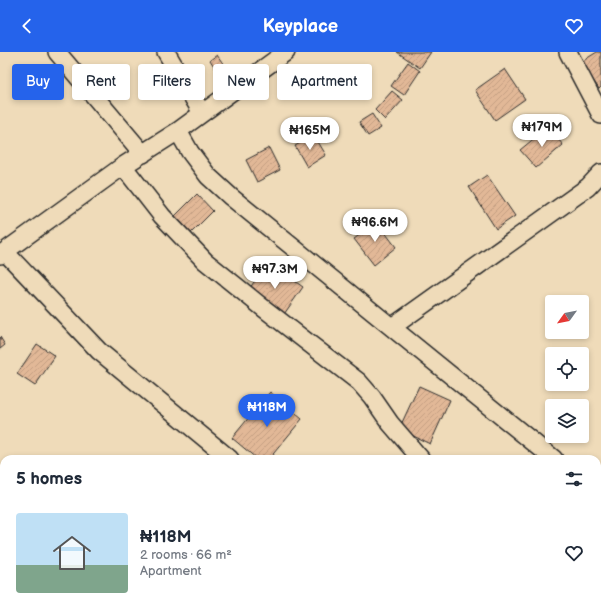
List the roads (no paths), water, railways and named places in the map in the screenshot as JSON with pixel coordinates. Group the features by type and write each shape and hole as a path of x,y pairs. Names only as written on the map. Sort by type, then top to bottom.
{"street":[{"path":"57,52 143,154"},
{"path":"166,52 202,113"},
{"path":"568,52 601,115"},
{"path":"225,455 99,351 2,254 123,166 178,131 281,54"},
{"path":"178,131 190,152 208,176 225,192 549,455"},
{"path":"123,166 162,216 205,260 262,307 359,382 372,397 390,424 417,455"},
{"path":"392,327 588,187 601,173"}]}
